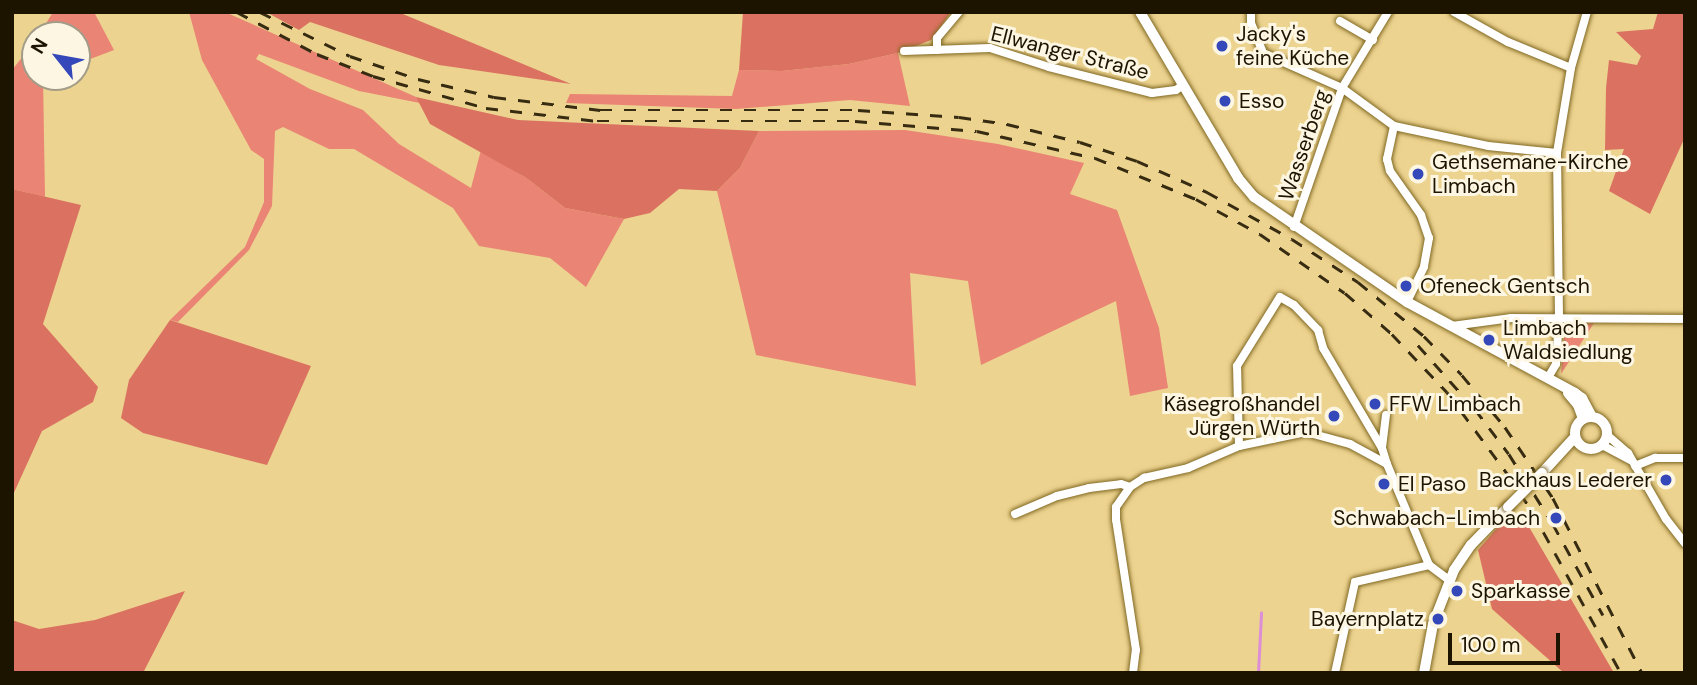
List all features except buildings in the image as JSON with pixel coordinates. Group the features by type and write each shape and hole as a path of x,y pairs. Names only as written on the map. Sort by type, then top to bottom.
{"main road":[{"path":"1140,12 1244,187 1270,211 1407,302 1583,398 1588,418"},
{"path":"1423,673 1433,624 1449,580 1471,545 1556,459 1575,437 1578,424 1588,418 1603,422 1605,440 1590,450 1583,447 1575,437"},
{"path":"1556,459 1583,447"}],"street":[{"path":"937,50 937,38 959,12"},
{"path":"1251,12 1251,23 1263,53 1342,88 1394,126 1488,146 1557,153"},
{"path":"1454,12 1508,42 1571,68"},
{"path":"1548,378 1556,364 1559,319 1557,153 1571,68 1587,12"},
{"name":"Wasserberg","path":"1294,227 1342,88 1388,13"},
{"path":"1340,21 1373,40"},
{"name":"Ellwanger Straße","path":"904,51 990,48 1049,67 1152,93 1177,90 1183,85"},
{"path":"1394,126 1387,159 1390,171 1421,215 1429,239 1424,267 1407,302"},
{"path":"1239,446 1237,366 1280,297 1294,305 1318,330 1323,348 1382,448 1429,565 1449,580"},
{"path":"1450,326 1511,318 1685,318"},
{"path":"1382,448 1386,415"},
{"path":"1133,673 1136,650 1116,520 1116,507 1130,487 1144,478 1188,468 1239,446 1306,432 1350,444 1387,464"},
{"path":"1605,440 1633,463 1666,519 1685,543"},
{"path":"1633,463 1655,458 1685,458"},
{"path":"1015,514 1056,496 1089,488 1121,484 1130,487"},
{"path":"1335,673 1355,582 1429,565"}],"shaded area":[{"path":"53,12 94,12 114,50 91,59 91,21 48,21"},
{"path":"189,12 225,12 416,97 420,103 359,91 259,54 256,59 310,89 363,110 399,144 471,188 481,150 525,177 565,208 624,219 586,287 550,258 479,246 453,208 354,149 329,149 283,127 275,131 272,206 249,250 178,322 170,320 245,247 264,202 264,159 251,150 202,60"},
{"path":"266,12 398,12 571,84 439,65 310,22 299,30"},
{"path":"743,12 951,12 931,40 898,53 849,64 782,71 739,70"},
{"path":"1658,12 1685,12 1685,137 1650,214 1609,191 1624,149 1605,150 1606,88 1609,60 1637,65 1641,56 1616,32 1653,29"},
{"path":"898,53 910,106 850,100 736,109 566,103 570,94 732,96 739,70 782,71 849,64"},
{"path":"21,59 21,91 43,91 45,197 12,189 12,70"},
{"path":"416,97 518,120 759,131 740,168 717,191 679,189 650,213 624,219 565,208 525,177 430,124"},
{"path":"905,130 998,144 1084,163 1070,194 1117,210 1159,328 1168,388 1130,396 1116,301 981,365 968,281 910,273 916,386 756,355 717,191 740,168 759,131"},
{"path":"12,189 81,205 43,324 98,387 93,402 42,431 12,497"},
{"path":"170,320 311,366 267,465 143,433 121,418 129,380"},
{"path":"1594,323 1561,374 1565,324"},
{"path":"1504,520 1525,520 1614,673 1564,673 1492,609 1478,550"},
{"path":"185,591 143,673 12,673 12,620 39,629 95,620"}],"waterway":[{"path":"1258,673 1261,613"}],"railway":[{"path":"237,12 317,54 373,76 486,108 597,121 855,121 977,131 1095,158 1196,199 1260,234 1345,293 1392,334 1447,392 1532,511 1621,673"},
{"path":"260,12 350,56 418,79 494,97 600,110 858,110 959,117 1007,124 1080,142 1137,161 1207,192 1292,239 1358,282 1424,336 1462,375 1505,427 1553,498 1642,673"},
{"path":"1418,345 1475,409 1509,454 1553,524 1603,615"}],"place":[{"name":"Jacky's feine Küche","path":"1222,46"},
{"name":"Esso","path":"1225,101"},
{"name":"Gethsemane-Kirche Limbach","path":"1418,174"},
{"name":"Ofeneck Gentsch","path":"1406,286"},
{"name":"Limbach Waldsiedlung","path":"1489,340"},
{"name":"FFW Limbach","path":"1375,404"},
{"name":"Käsegroßhandel Jürgen Würth","path":"1334,416"},
{"name":"Backhaus Lederer","path":"1666,480"},
{"name":"El Paso","path":"1384,484"},
{"name":"Schwabach-Limbach","path":"1556,518"},
{"name":"Sparkasse","path":"1457,591"},
{"name":"Bayernplatz","path":"1438,619"}]}
